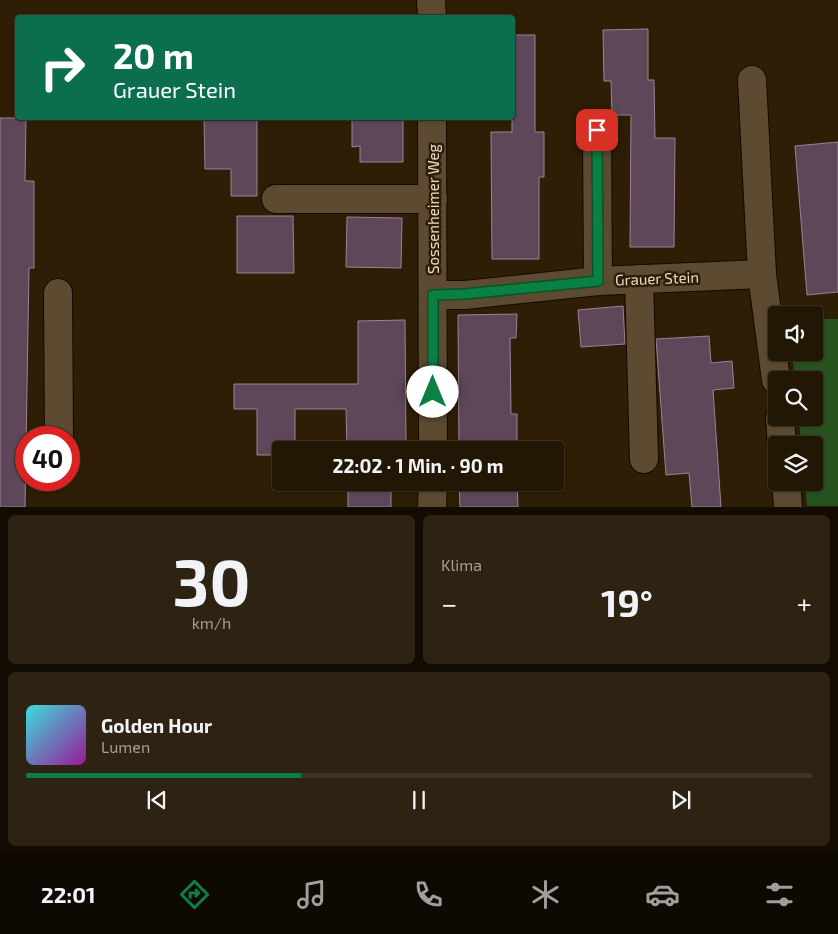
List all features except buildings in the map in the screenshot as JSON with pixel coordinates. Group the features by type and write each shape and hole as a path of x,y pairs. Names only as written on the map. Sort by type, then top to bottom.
{"street":[{"path":"432,0 432,15"},
{"path":"752,80 762,274 775,371"},
{"name":"Sossenheimer Weg","path":"432,120 433,441"},
{"path":"597,130 598,281"},
{"path":"276,199 433,199"},
{"name":"Grauer Stein","path":"433,295 465,294 598,281 762,274"},
{"path":"639,279 644,459"},
{"path":"58,293 59,426"},
{"path":"432,491 432,506"},
{"path":"787,491 788,506"}],"green space":[{"path":"823,319 838,319 838,506 807,506 806,491 823,491 823,436 800,436 800,426 823,426 823,371 794,371 793,361 823,361"}],"route":[{"path":"433,392 433,295 465,294 598,281 597,130"}]}
